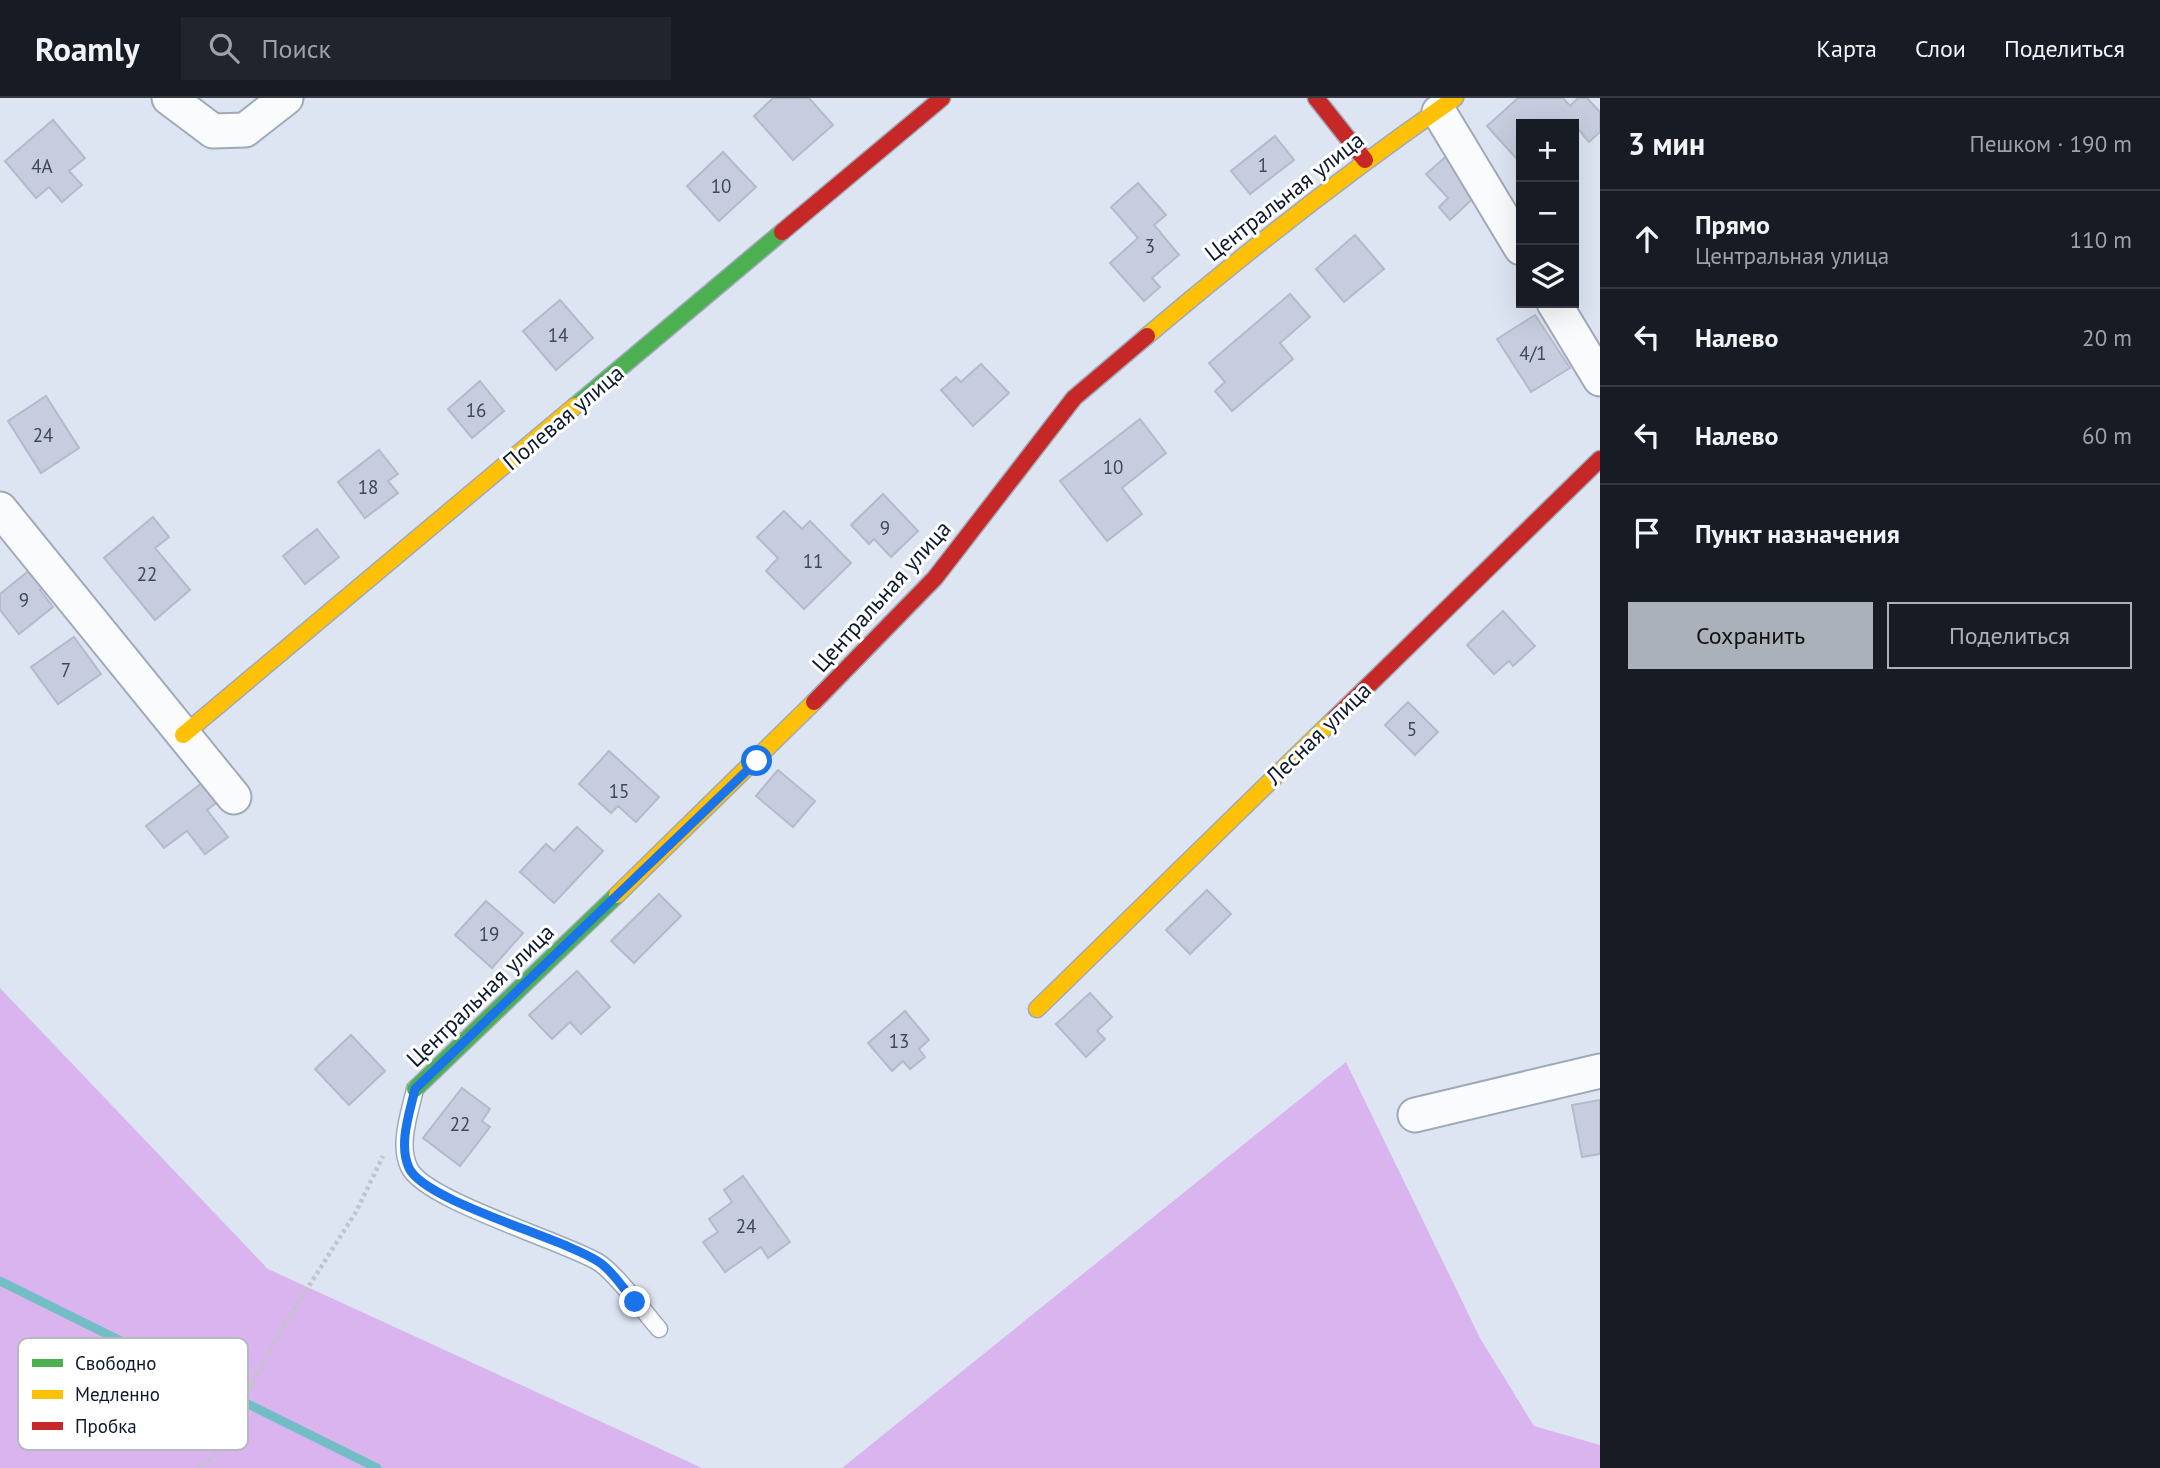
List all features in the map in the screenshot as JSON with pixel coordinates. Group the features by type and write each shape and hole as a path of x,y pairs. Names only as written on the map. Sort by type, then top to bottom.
{"street":[{"path":"169,98 212,131 245,130 286,98"},
{"name":"Полевая улица","path":"183,735 942,98"},
{"path":"1316,98 1364,160"},
{"path":"1447,105 1519,245"},
{"name":"Центральная улица","path":"415,1089 757,761 934,578 1074,398 1232,264 1364,160 1447,105"},
{"path":"1557,308 1600,379"},
{"name":"Лесная улица","path":"1037,1009 1600,459"},
{"path":"0,509 234,797"},
{"path":"1415,1115 1600,1071"}],"lane":[{"path":"415,1089 404,1139 409,1168 428,1185 484,1214 600,1262 659,1329"}],"path":[{"path":"248,1392 279,1333 356,1212 386,1150"},
{"path":"196,1468 215,1455 218,1450"}],"shaded area":[{"path":"0,988 268,1269 702,1468 0,1468"},
{"path":"1346,1062 1480,1338 1534,1426 1600,1445 1600,1468 842,1468"}],"building":[{"path":"773,98 809,98 833,125 793,160 754,116"},
{"path":"1518,98 1563,98 1570,106 1578,98 1587,98 1600,112 1600,132 1589,142 1579,130 1579,119 1516,119 1516,158 1487,126"},
{"path":"53,120 85,158 69,171 82,185 62,202 49,187 36,198 5,161"},
{"path":"1275,136 1294,160 1250,194 1231,171"},
{"path":"723,152 756,187 719,221 687,186"},
{"path":"1450,153 1483,189 1450,220 1439,207 1448,198 1426,174"},
{"path":"1138,183 1166,215 1154,225 1179,255 1152,278 1160,287 1144,301 1110,263 1138,238 1111,207"},
{"path":"1355,235 1384,269 1344,302 1316,269"},
{"path":"1290,294 1310,317 1280,343 1293,359 1232,411 1215,391 1225,382 1209,363"},
{"path":"560,300 593,338 556,370 523,331"},
{"path":"1535,315 1570,368 1531,392 1497,339"},
{"path":"981,364 1009,393 973,426 941,390 956,377 961,382"},
{"path":"480,381 504,411 472,438 448,409"},
{"path":"46,396 79,448 41,473 8,421"},
{"path":"1140,419 1166,453 1122,488 1142,514 1107,541 1060,481"},
{"path":"379,450 398,474 388,481 398,493 365,518 338,482"},
{"path":"883,494 918,531 891,557 874,539 869,544 851,525"},
{"path":"784,511 802,529 810,521 851,563 804,609 766,571 778,558 757,537"},
{"path":"153,517 169,537 155,548 190,590 155,620 104,558"},
{"path":"317,529 339,557 305,584 283,556"},
{"path":"31,569 45,587 40,590 53,607 19,634 0,610 0,594"},
{"path":"1503,611 1535,646 1513,666 1509,661 1494,674 1467,645"},
{"path":"74,637 101,674 58,704 31,667"},
{"path":"1408,702 1438,732 1415,755 1385,725"},
{"path":"609,751 659,797 636,822 618,806 611,813 579,784"},
{"path":"778,770 815,801 793,827 756,796"},
{"path":"206,780 221,799 207,810 228,837 205,854 187,831 164,848 146,826"},
{"path":"577,827 603,851 554,903 520,872 546,844 554,851"},
{"path":"1207,890 1231,914 1190,954 1166,930"},
{"path":"659,894 681,916 634,963 611,941"},
{"path":"486,901 523,933 492,968 455,935"},
{"path":"577,971 610,1007 581,1034 570,1022 552,1039 529,1015"},
{"path":"1090,993 1112,1017 1097,1031 1105,1039 1086,1057 1056,1024"},
{"path":"905,1011 929,1040 919,1049 925,1057 910,1069 903,1061 892,1071 868,1043"},
{"path":"351,1035 385,1071 349,1105 315,1069"},
{"path":"462,1088 490,1109 482,1121 490,1127 460,1166 423,1138"},
{"path":"1600,1100 1600,1154 1582,1157 1572,1105"},
{"path":"743,1176 790,1242 768,1258 761,1247 725,1272 703,1242 718,1232 709,1219 732,1202 724,1190"}],"waterway":[{"path":"0,1281 115,1338"},
{"path":"248,1404 377,1468"}],"traffic: fast":[{"path":"575,406 782,232"},
{"path":"415,1089 617,895"}],"traffic: slow":[{"path":"1147,336 1298,213 1455,98"},
{"path":"183,735 575,406"},
{"path":"617,895 814,702"},
{"path":"1037,1009 1334,719"}],"traffic: jam":[{"path":"782,232 942,98"},
{"path":"1316,98 1365,160"},
{"path":"814,702 935,578 1074,398 1147,336"},
{"path":"1334,719 1600,459"}],"route":[{"path":"635,1302 600,1262 484,1214 428,1185 409,1168 404,1139 415,1089 757,761"}]}
